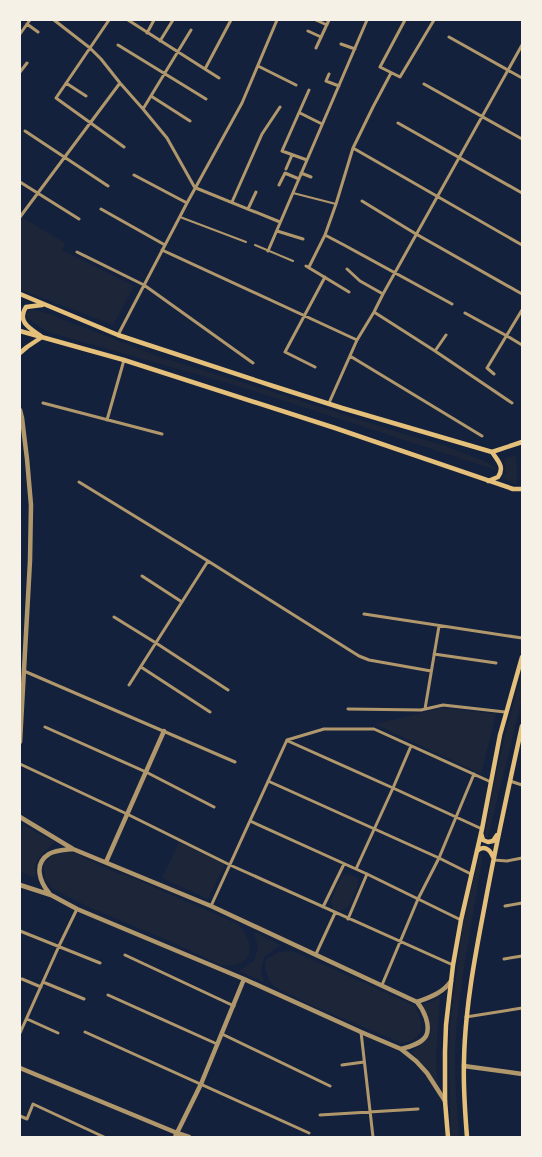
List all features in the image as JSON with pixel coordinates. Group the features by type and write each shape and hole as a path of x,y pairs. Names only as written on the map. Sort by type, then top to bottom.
{"main road":[{"path":"20,294 118,335 342,408 492,452 522,442"},
{"path":"42,337 26,325 22,319 22,312 26,307 43,305"},
{"path":"20,331 124,360 335,428 488,481 514,489 522,489"},
{"path":"20,353 42,337"},
{"path":"488,481 498,477 501,470 500,463 492,452"},
{"path":"448,1137 445,1101 446,1025 453,966 505,712 522,657"},
{"path":"466,1137 464,1066 466,1017 493,859 522,726"},
{"path":"481,831 483,840 490,842 495,839 500,829"},
{"path":"476,853 480,849 486,848 490,850 493,859"}],"street":[{"path":"54,20 101,59 166,138 196,188 280,222"},
{"path":"109,20 56,98 124,147"},
{"path":"128,20 134,22 147,33 219,78"},
{"path":"147,33 154,20"},
{"path":"160,41 173,20"},
{"path":"205,70 232,20"},
{"path":"118,335 242,103 277,20"},
{"path":"316,20 327,25"},
{"path":"316,48 329,20"},
{"path":"268,251 367,20"},
{"path":"405,20 380,67 400,78 434,20"},
{"path":"20,34 28,22 38,32"},
{"path":"143,109 191,30"},
{"path":"308,31 321,37"},
{"path":"449,37 522,78"},
{"path":"341,44 354,49"},
{"path":"329,403 357,340 522,44"},
{"path":"118,45 206,99"},
{"path":"20,72 27,63"},
{"path":"258,66 296,85"},
{"path":"349,292 308,266 325,235 353,148 372,107 391,73"},
{"path":"328,74 326,81 339,86"},
{"path":"66,83 86,96"},
{"path":"20,217 120,83"},
{"path":"424,84 522,139"},
{"path":"307,160 282,150 300,114 309,90"},
{"path":"151,96 190,121"},
{"path":"232,202 262,134 280,107"},
{"path":"300,114 322,124"},
{"path":"398,123 522,193"},
{"path":"25,131 108,186"},
{"path":"353,148 522,244"},
{"path":"286,169 292,154"},
{"path":"279,185 285,173 299,179"},
{"path":"302,173 311,177"},
{"path":"134,175 187,203"},
{"path":"20,182 79,219"},
{"path":"248,209 256,192"},
{"path":"362,201 522,294"},
{"path":"101,210 165,245"},
{"path":"277,231 303,239"},
{"path":"325,235 452,304"},
{"path":"162,250 357,340"},
{"path":"77,252 144,285 253,363"},
{"path":"347,269 360,281 383,294"},
{"path":"315,367 285,352 325,277"},
{"path":"494,374 487,368 522,310"},
{"path":"374,312 512,403"},
{"path":"465,313 522,345"},
{"path":"435,351 446,335"},
{"path":"350,356 482,436"},
{"path":"107,420 124,360"},
{"path":"43,403 162,434"},
{"path":"20,410 27,459 30,505 30,561 20,742"},
{"path":"79,482 359,656 369,660 431,671"},
{"path":"129,685 208,561"},
{"path":"142,576 182,602"},
{"path":"364,614 522,638"},
{"path":"114,617 228,690"},
{"path":"425,709 439,626"},
{"path":"434,654 496,663"},
{"path":"141,667 210,712"},
{"path":"24,671 235,762"},
{"path":"348,709 421,710 443,705 505,712"},
{"path":"45,727 146,772 214,807"},
{"path":"211,906 287,740 324,729 374,729 491,782"},
{"path":"106,862 164,731"},
{"path":"287,740 456,817 481,831"},
{"path":"356,869 411,746"},
{"path":"20,764 230,865 453,966"},
{"path":"382,985 399,942 439,858 474,774"},
{"path":"268,781 471,874"},
{"path":"510,781 522,785"},
{"path":"20,817 73,848 211,906 417,1002 421,1006 426,1018 426,1036 414,1045 400,1048"},
{"path":"250,821 368,874 461,920"},
{"path":"50,895 43,885 39,874 41,862 48,854 73,848"},
{"path":"493,859 507,861 522,858"},
{"path":"323,907 344,864"},
{"path":"348,918 368,874"},
{"path":"20,885 50,895 77,909 244,979 400,1048 427,1073 445,1101"},
{"path":"505,906 522,903"},
{"path":"20,1033 77,909"},
{"path":"316,954 335,913"},
{"path":"20,931 100,963"},
{"path":"126,955 234,1006"},
{"path":"504,959 522,956"},
{"path":"22,979 41,987"},
{"path":"176,1135 201,1084 244,979"},
{"path":"417,1002 438,993 447,987 451,981"},
{"path":"43,982 84,999"},
{"path":"108,995 217,1044"},
{"path":"466,1017 522,1008"},
{"path":"26,1019 58,1033"},
{"path":"85,1032 309,1134"},
{"path":"361,1032 373,1137"},
{"path":"222,1034 330,1086"},
{"path":"342,1065 364,1062"},
{"path":"464,1066 522,1074"},
{"path":"20,1068 176,1135 190,1137"},
{"path":"20,1116 27,1119 33,1104 104,1137"},
{"path":"320,1115 418,1109"}],"lane":[{"path":"293,193 336,204"},
{"path":"180,217 246,242"},
{"path":"255,245 293,261"}],"shaded area":[{"path":"20,217 65,243 62,250 134,286 113,325 20,289"},
{"path":"33,310 49,314 160,357 443,445 482,460 498,469 493,469 245,388 48,332 27,318 27,313"},
{"path":"516,455 517,485 502,478 506,473 504,459"},
{"path":"20,494 22,542 20,591"},
{"path":"522,671 522,699 488,837 486,838 493,789"},
{"path":"442,708 496,714 481,774 375,724"},
{"path":"23,825 55,842 36,862 35,872 37,878 20,872"},
{"path":"179,842 225,864 208,899 162,878"},
{"path":"70,851 238,924 248,940 249,954 240,963 221,965 93,909 59,892 51,887 45,879 44,863 53,855"},
{"path":"481,855 481,866 456,1033 455,1072 459,1137 451,1137 450,1025 463,924 479,856"},
{"path":"348,874 356,877 358,885 348,907 341,911 333,909 331,901 340,880 344,875"},
{"path":"254,932 280,945 264,957 261,971 264,982 239,971 254,961 258,946"},
{"path":"293,951 415,1006 421,1024 420,1033 412,1041 401,1043 309,1004 274,986 269,980 264,961 279,952"},
{"path":"440,997 436,1054 437,1083 412,1052 427,1038 429,1021 423,1005"}]}
